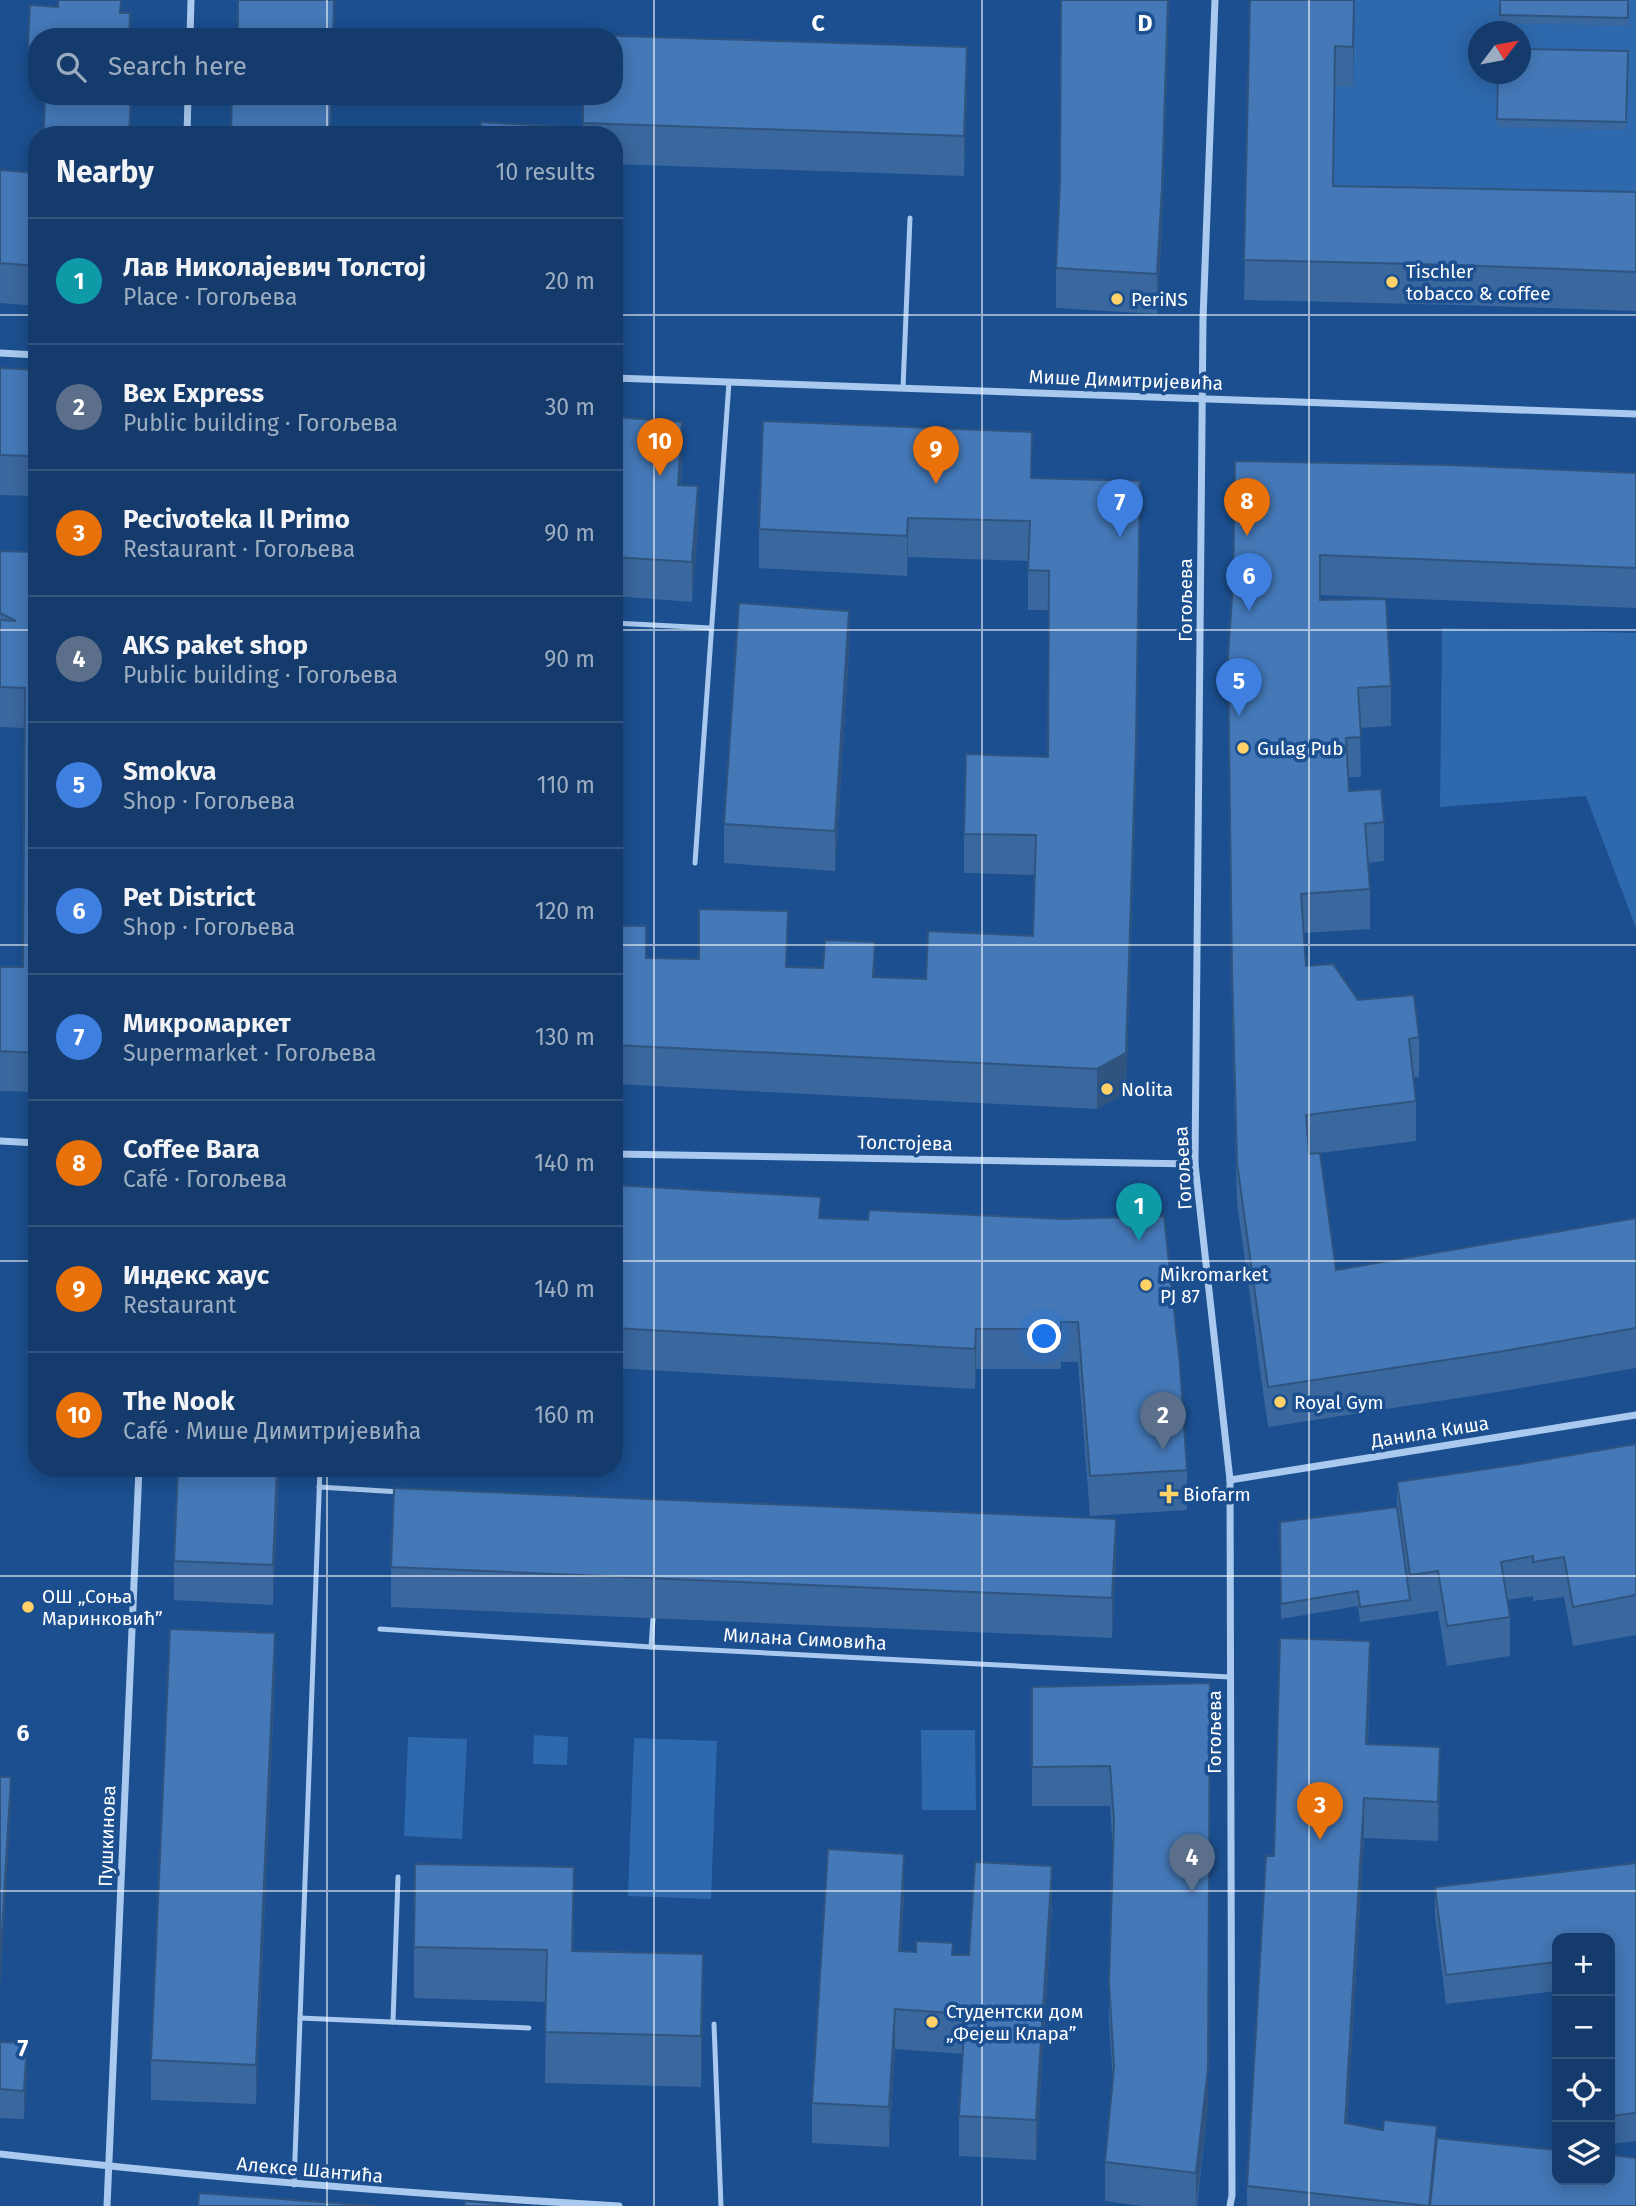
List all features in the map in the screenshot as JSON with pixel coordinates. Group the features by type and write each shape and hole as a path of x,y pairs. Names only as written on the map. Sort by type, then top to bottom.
{"street":[{"path":"190,28 191,0"},
{"name":"Гогољева","path":"1214,0 1202,398 1195,1164 1230,1480 1230,2206"},
{"path":"187,126 188,105"},
{"path":"0,353 28,355"},
{"name":"Мише Димитријевића","path":"623,378 1636,414"},
{"path":"0,1141 28,1143"},
{"name":"Толстојева","path":"623,1154 1195,1164"},
{"name":"Данила Киша","path":"1230,1480 1636,1415"},
{"name":"Пушкинова","path":"107,2206 139,1477"},
{"name":"Алексе Шантића","path":"0,2154 294,2185 619,2206"}],"lane":[{"path":"903,388 910,218"},
{"path":"695,863 729,382"},
{"path":"623,623 711,628"},
{"path":"294,2185 320,1477"},
{"path":"319,1487 406,1492"},
{"path":"651,1647 653,1618"},
{"name":"Милана Симовића","path":"380,1629 651,1647 1230,1677"},
{"path":"393,2022 398,1877"},
{"path":"300,2018 529,2028"},
{"path":"714,2024 721,2206"}],"shaded area":[{"path":"1355,0 1636,0 1636,231 1333,225 1335,86 1353,86"},
{"path":"1442,628 1636,633 1636,928 1586,796 1440,807"},
{"path":"921,1730 975,1730 976,1810 922,1810"},
{"path":"534,1735 568,1737 567,1765 533,1764"},
{"path":"408,1737 467,1739 462,1839 404,1836"},
{"path":"634,1738 717,1741 711,1899 628,1896"}],"building":[{"path":"58,0 121,0 120,13 130,13 129,28 29,28 30,5 58,7"},
{"path":"238,0 334,0 333,28 238,28"},
{"path":"1061,0 1168,0 1157,274 1056,268 1060,183"},
{"path":"1250,0 1354,0 1353,47 1335,46 1333,186 1636,192 1636,272 1244,260"},
{"path":"1500,0 1628,0 1628,18 1500,15"},
{"path":"623,36 967,47 964,136 583,123 583,105 623,105"},
{"path":"1531,49 1628,51 1626,122 1497,119 1498,84 1531,84"},
{"path":"45,105 131,105 129,126 44,126"},
{"path":"232,105 331,105 330,126 231,126"},
{"path":"481,122 550,126 481,126"},
{"path":"0,170 28,173 28,265 0,263"},
{"path":"0,368 28,370 28,456 0,455"},
{"path":"623,418 682,422 678,485 698,486 692,562 623,558"},
{"path":"763,421 1032,432 1031,478 1140,481 1136,742 1126,1053 1097,1069 623,1045 623,926 646,926 646,958 699,959 699,909 788,911 786,967 823,968 825,940 875,942 873,977 926,979 928,931 1033,936 1036,835 964,834 966,754 1048,757 1049,571 1028,570 1030,521 908,518 907,536 759,529"},
{"path":"1235,461 1450,465 1636,473 1636,568 1320,555 1320,600 1386,599 1391,686 1358,688 1361,737 1346,738 1349,791 1381,789 1384,822 1365,824 1370,889 1301,894 1306,966 1333,964 1358,1000 1414,995 1419,1037 1409,1039 1416,1101 1306,1115 1309,1154 1320,1153 1336,1270 1636,1218 1636,1328 1268,1387 1237,1163 1228,656 1233,584"},
{"path":"0,551 28,552 28,1053 0,1051 0,967 23,967 25,688 0,687 0,620 16,621 0,613"},
{"path":"739,603 849,611 835,831 724,824"},
{"path":"623,1186 821,1197 819,1218 868,1220 869,1210 1063,1219 1164,1216 1180,1366 1187,1470 1090,1476 1078,1322 1061,1322 1061,1329 976,1329 975,1349 623,1329"},
{"path":"1636,1444 1636,1595 1573,1607 1564,1557 1533,1562 1533,1556 1501,1562 1510,1617 1447,1626 1438,1571 1410,1575 1397,1482"},
{"path":"178,1477 277,1477 273,1565 174,1561"},
{"path":"394,1488 1116,1519 1112,1598 391,1567"},
{"path":"1397,1507 1410,1600 1360,1607 1358,1591 1281,1604 1280,1522"},
{"path":"170,1629 275,1633 256,2065 151,2060"},
{"path":"1280,1638 1370,1641 1366,1744 1440,1747 1438,1802 1364,1798 1345,2123 1383,2130 1384,2120 1437,2126 1429,2206 1247,2186 1266,1856 1274,1856"},
{"path":"1210,1683 1208,2068 1196,2173 1105,2162 1114,2067 1109,1982 1114,1821 1110,1766 1032,1767 1032,1687"},
{"path":"0,1777 11,1777 0,1965"},
{"name":"Студентски дом „Фејеш Клара”","path":"828,1849 904,1854 899,1951 916,1952 916,1941 953,1943 952,1955 969,1955 975,1862 1052,1866 1036,2120 959,2116 965,2014 895,2009 889,2107 812,2103"},
{"path":"1636,1863 1636,2113 1615,2115 1615,1933 1552,1933 1552,1963 1446,1975 1435,1887"},
{"path":"415,1864 574,1867 572,1951 703,1954 701,2036 545,2032 547,1950 414,1947"},
{"path":"0,2042 27,2043 24,2091 0,2089"},
{"path":"1437,2138 1552,2150 1552,2185 1615,2185 1615,2156 1636,2158 1636,2206 1430,2206"},
{"path":"199,2193 376,2206 198,2206"},
{"path":"465,2201 521,2206 464,2206"}],"place":[{"name":"Tischler tobacco & coffee","path":"1392,282"},
{"name":"PeriNS","path":"1117,299"},
{"name":"The Nook","path":"660,476"},
{"name":"Индекс хаус","path":"936,484"},
{"name":"Coffee Bara","path":"1247,536"},
{"name":"Микромаркет","path":"1120,537"},
{"name":"Pet District","path":"1249,611"},
{"name":"Smokva","path":"1239,716"},
{"name":"Gulag Pub","path":"1243,748"},
{"name":"Nolita","path":"1107,1089"},
{"name":"Лав Николајевич Толстој","path":"1139,1241"},
{"name":"Mikromarket PJ 87","path":"1146,1285"},
{"name":"Royal Gym","path":"1280,1402"},
{"name":"Bex Express","path":"1163,1450"},
{"name":"Biofarm","path":"1169,1494"},
{"name":"ОШ „Соња Маринковић”","path":"28,1607"},
{"name":"Pecivoteka Il Primo","path":"1320,1840"},
{"name":"AKS paket shop","path":"1192,1892"},
{"name":"Студентски дом „Фејеш Клара”","path":"932,2022"}]}
